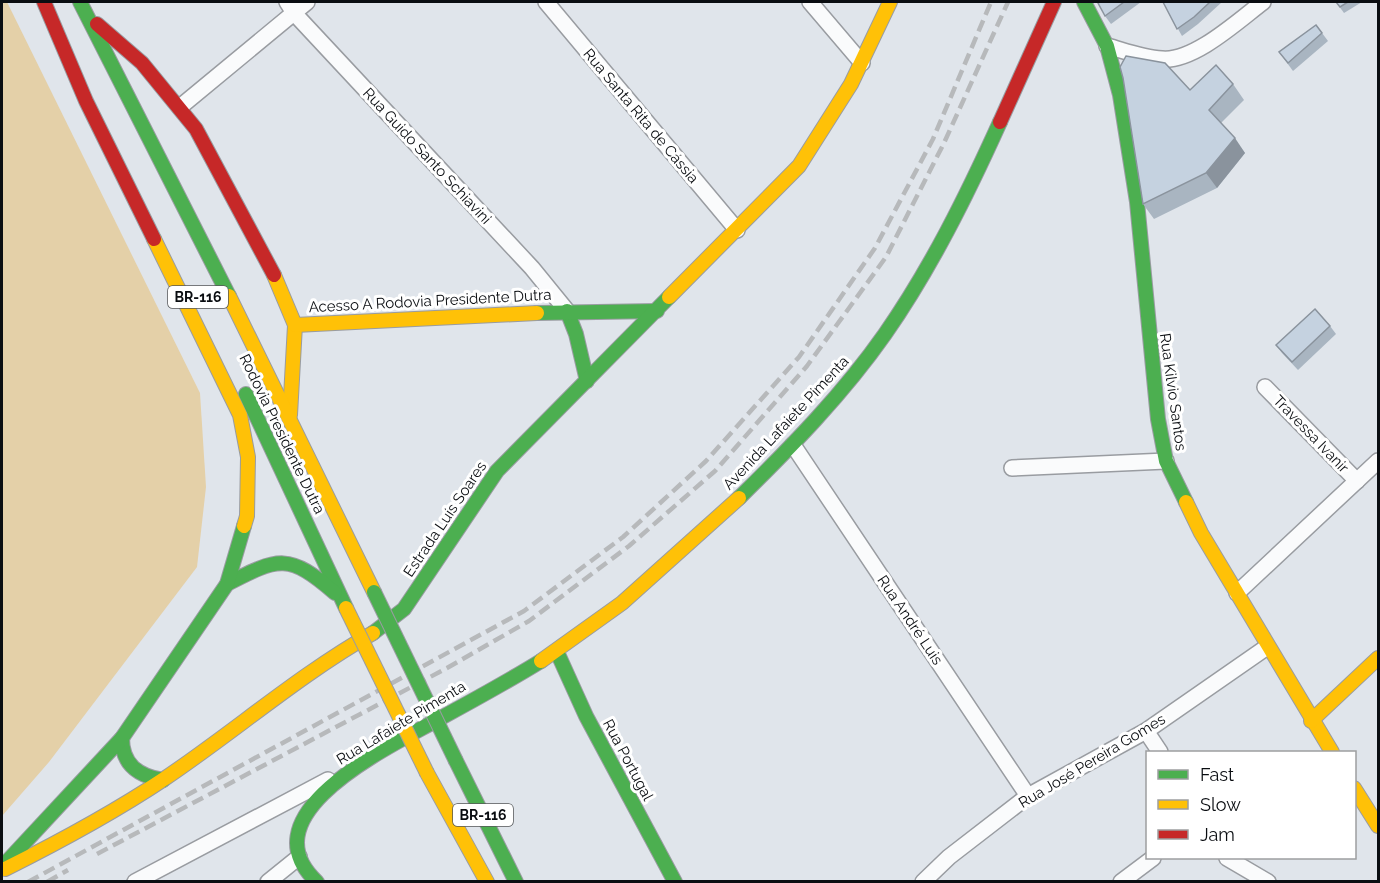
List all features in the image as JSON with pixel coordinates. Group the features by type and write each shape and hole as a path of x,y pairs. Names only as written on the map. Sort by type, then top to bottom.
{"main road":[{"path":"2,869 122,738 227,584 247,516 248,457 240,415 86,101 45,2"},
{"name":"Rodovia Presidente Dutra","path":"45,2 77,56 277,458 343,603 427,773 487,882"},
{"name":"Rodovia Presidente Dutra","path":"80,2 290,417 516,882"},
{"name":"Estrada Luís Soares","path":"2,869 67,838 163,780 340,652 379,630 404,609 482,488 496,471 799,166 830,121 862,63 890,2"},
{"name":"Avenida Lafaiete Pimenta","path":"557,652 653,580 793,445 859,370 904,305 933,256 1054,2"},
{"name":"Rua Kilvio Santos","path":"1084,2 1107,46 1120,95 1137,201 1150,355 1166,461 1201,532 1267,647 1331,751"},
{"path":"87,15 142,63 180,107 220,170 285,296 295,325 290,417"},
{"name":"Acesso A Rodovia Presidente Dutra","path":"567,311 576,334 587,381"},
{"name":"Acesso A Rodovia Presidente Dutra","path":"295,325 567,311 657,311"},
{"path":"227,584 260,566 276,562 291,562 310,570 343,603"},
{"name":"Rua Lafaiete Pimenta","path":"299,857 299,829 309,808 327,788 360,763 557,652"},
{"name":"Rua Portugal","path":"557,652 586,716 675,882"},
{"path":"1311,721 1378,658"},
{"path":"122,738 125,760 133,770 142,776 163,780"},
{"path":"1356,791 1376,818"},
{"path":"472,852 474,882"},
{"path":"299,857 306,872 317,882"},
{"path":"509,868 525,882"}],"street":[{"path":"180,107 291,7 308,2"},
{"name":"Rua Santa Rita de Cássia","path":"546,2 736,230"},
{"path":"810,2 862,63"},
{"path":"1107,46 1165,60 1185,56 1216,37 1263,2"},
{"name":"Rua Guido Santo Schiavini","path":"291,7 532,268 567,311"},
{"name":"Travessa Ivanir","path":"1265,387 1357,481"},
{"name":"Rua André Luis","path":"793,445 1028,796"},
{"path":"1012,468 1166,461"},
{"path":"1238,593 1378,461"},
{"name":"Rua José Pereira Gomes","path":"923,882 949,857 1028,796 1146,731 1267,647"},
{"path":"1146,731 1159,751"},
{"path":"135,882 360,763"},
{"path":"268,882 299,857"},
{"path":"1121,882 1153,859"},
{"path":"1229,859 1268,882"}],"shaded area":[{"path":"2,2 7,2 200,393 206,487 197,567 49,762 2,816"}],"building":[{"path":"1124,2 1105,16 1098,3"},
{"path":"1163,2 1210,2 1177,29"},
{"path":"1336,2 1348,2 1340,7"},
{"path":"1316,25 1322,33 1288,63 1279,52"},
{"path":"1126,56 1165,63 1190,90 1216,65 1233,84 1209,110 1235,138 1206,173 1143,204 1120,67"},
{"path":"1315,309 1330,326 1292,362 1276,345"}],"railway":[{"path":"28,882 524,611 623,537 706,461 799,357 875,248 933,139 991,2"},
{"path":"97,854 447,668 529,621 629,546 715,471 807,366 886,257 944,143 1008,2"},
{"path":"47,882 68,870"}],"traffic: fast":[{"path":"80,2 229,296"},
{"path":"1084,2 1107,46 1120,95 1137,202 1158,419 1166,461 1186,502"},
{"path":"739,498 834,399 885,334 918,283 947,231 1000,122"},
{"path":"373,633 404,609 497,471 669,297"},
{"path":"567,311 576,334 587,381"},
{"path":"537,313 657,311"},
{"path":"246,394 346,608"},
{"path":"2,867 122,738 227,584 244,526"},
{"path":"227,584 259,568 283,563 306,571 335,593"},
{"path":"374,592 456,761"},
{"path":"557,652 586,716 675,882"},
{"path":"317,882 299,857 298,832 311,808 332,785 389,747 541,661"},
{"path":"122,738 128,762 139,772 163,780"},
{"path":"456,761 516,882"}],"traffic: slow":[{"path":"669,297 799,166 851,84 890,2"},
{"path":"154,239 240,415 248,457 247,516 244,526"},
{"path":"274,275 295,325 290,415"},
{"path":"229,296 374,592"},
{"path":"295,325 537,313"},
{"path":"541,661 622,603 739,498"},
{"path":"1186,502 1201,533 1331,751"},
{"path":"346,608 427,773"},
{"path":"5,869 86,827 145,792 293,685 373,633"},
{"path":"1311,721 1378,658"},
{"path":"427,773 487,882"},
{"path":"1356,791 1378,826"}],"traffic: jam":[{"path":"44,2 86,101 154,239"},
{"path":"1000,122 1054,2"},
{"path":"97,24 142,63 196,129 274,275"}]}
